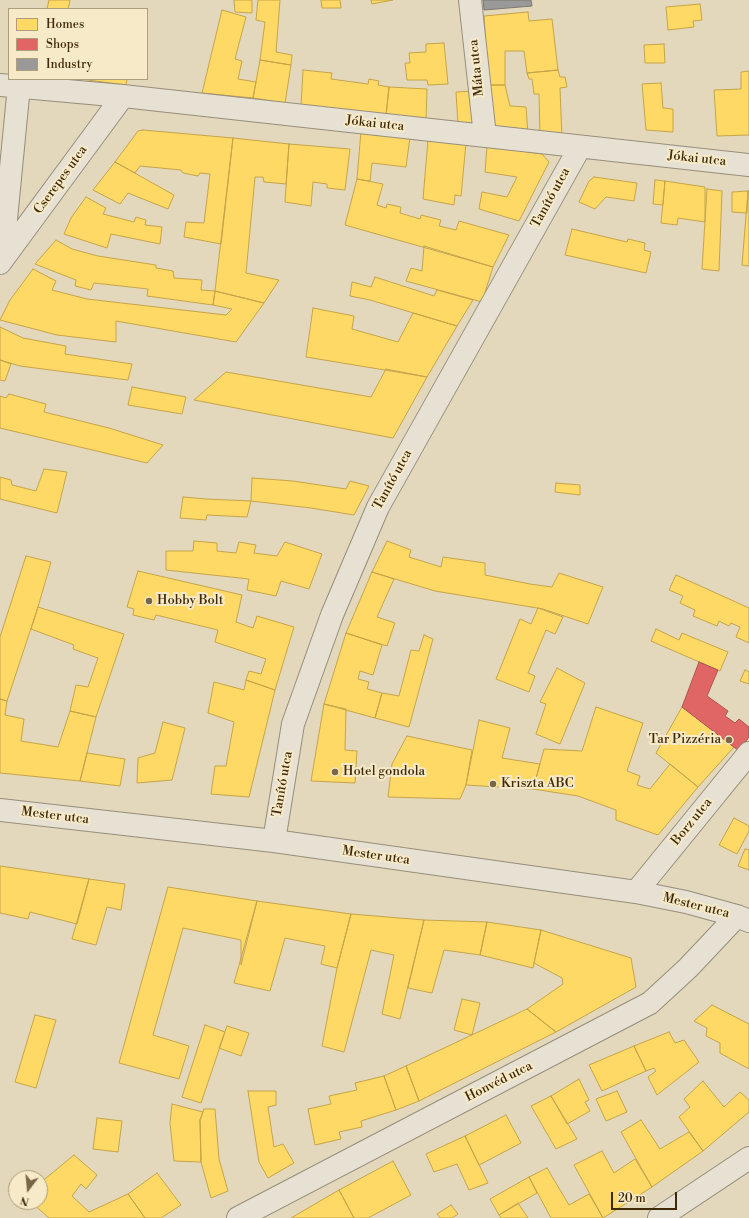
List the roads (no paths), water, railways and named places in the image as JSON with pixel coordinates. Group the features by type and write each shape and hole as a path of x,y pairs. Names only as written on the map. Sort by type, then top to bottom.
{"street":[{"name":"Máta utca","path":"470,0 484,136"},
{"name":"Jókai utca","path":"9,86 123,96 749,165"},
{"path":"1,262 9,86"},
{"name":"Cserepes utca","path":"1,262 123,96"},
{"name":"Tanító utca","path":"274,841 294,724 332,615 378,507 580,146"},
{"name":"Borz utca","path":"636,892 749,753"},
{"name":"Mester utca","path":"0,810 274,841 636,892 743,919"},
{"name":"Honvéd utca","path":"238,1218 650,1003 743,919"},
{"path":"659,1218 749,1158"}],"place":[{"name":"Hobby Bolt","path":"149,601"},
{"name":"Tar Pizzéria","path":"729,740"},
{"name":"Hotel gondola","path":"335,772"},
{"name":"Kriszta ABC","path":"493,784"}]}
